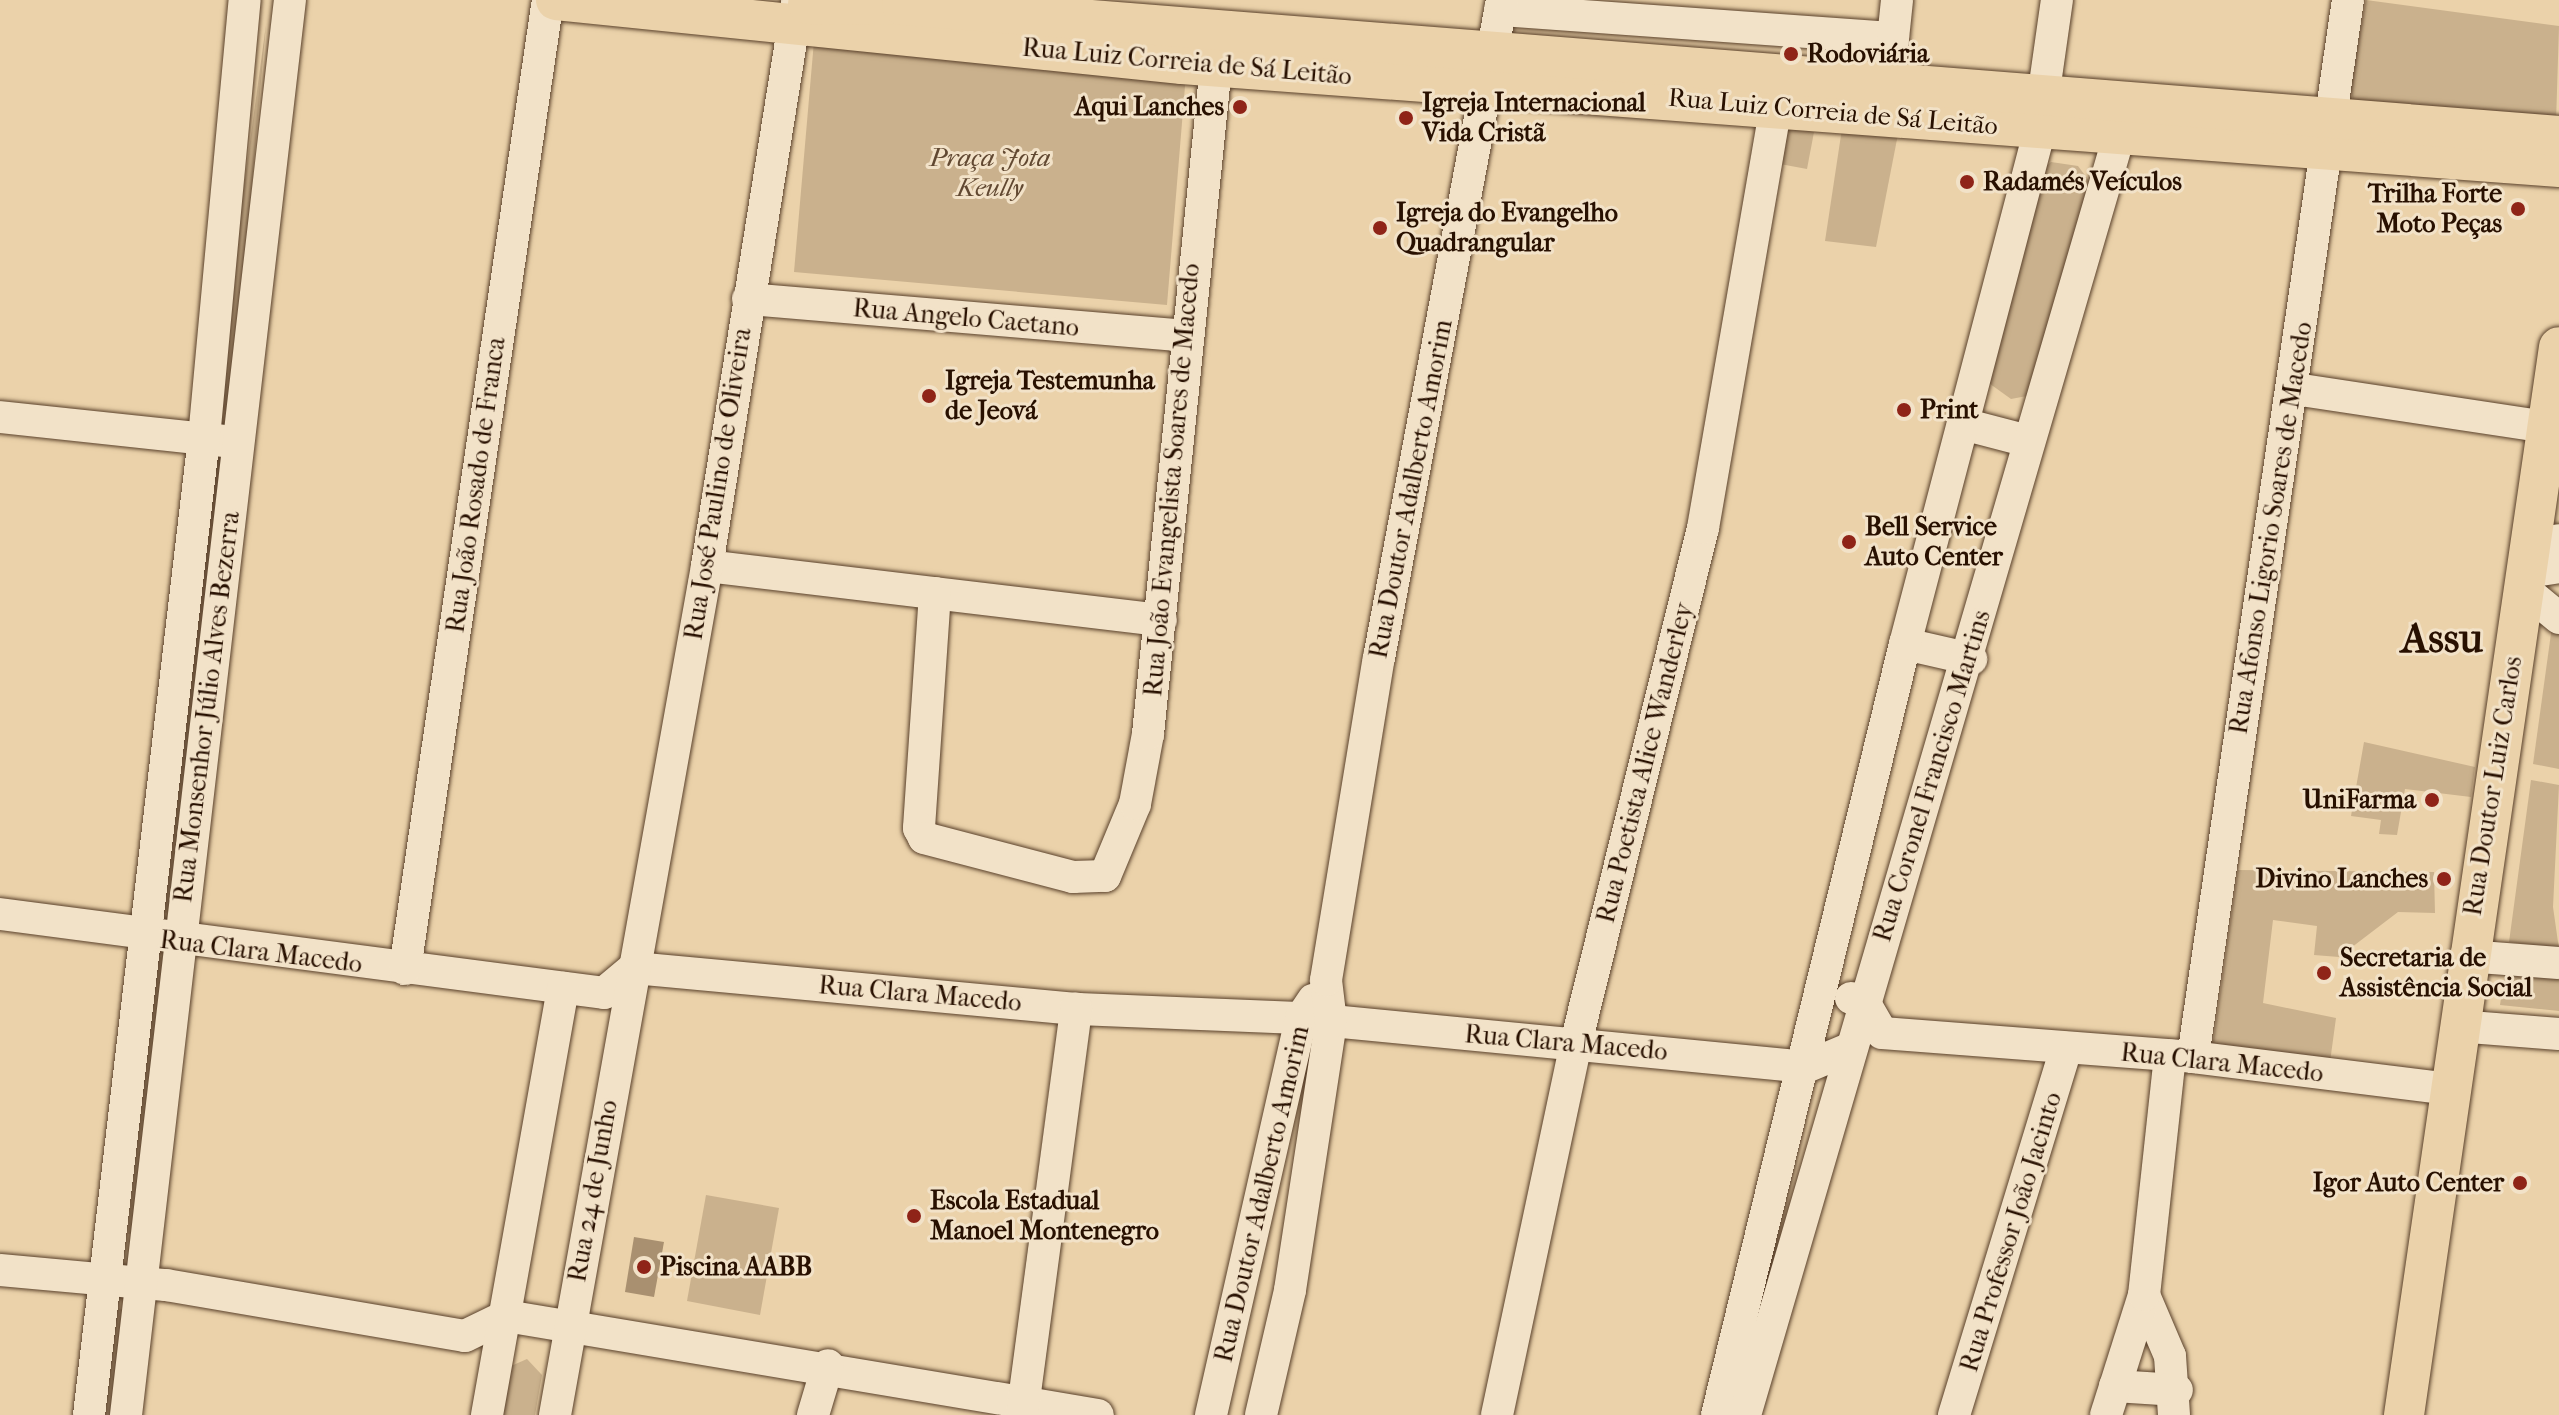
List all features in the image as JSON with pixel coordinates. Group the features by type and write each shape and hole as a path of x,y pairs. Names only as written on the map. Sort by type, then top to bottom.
{"main road":[{"name":"Rua Luiz Correia de Sá Leitão","path":"556,0 682,5 725,13 902,5 1491,70 1776,107 2041,114 2326,136 2559,167"},
{"name":"Rua Luiz Correia de Sá Leitão","path":"797,10 1216,66 1491,70 1888,86 2041,114 2119,136 2559,136"},
{"name":"Rua Doutor Luiz Carlos","path":"2404,1415 2466,956 2541,563 2547,427 2559,347"}],"street":[{"name":"Rua Monsenhor Júlio Alves Bezerra","path":"89,1415 204,438 245,0"},
{"name":"Rua Monsenhor Júlio Alves Bezerra","path":"126,1415 138,1282 290,0"},
{"name":"Rua João Rosado de Franca","path":"405,969 548,0"},
{"path":"1888,86 1897,0"},
{"name":"Rua Coronel Francisco Martins","path":"1717,1415 1806,1067 1905,644 2041,114 2057,0"},
{"name":"Rua Afonso Ligorio Soares de Macedo","path":"2110,1400 2144,1295 2295,389 2326,136 2348,0"},
{"path":"1501,5 1893,38"},
{"name":"Rua Doutor Adalberto Amorim","path":"1211,1415 1243,1281 1326,980 1501,5"},
{"name":"Rua José Paulino de Oliveira","path":"634,968 707,566 797,10"},
{"name":"Rua João Evangelista Soares de Macedo","path":"935,593 919,828 924,838 1094,879 1110,870 1135,804 1161,620 1185,336 1216,66"},
{"name":"Rua Poetista Alice Wanderley","path":"1497,1415 1576,1043 1703,528 1776,107"},
{"name":"Rua Coronel Francisco Martins","path":"1745,1415 1863,1000 1971,659 2028,441 2119,136"},
{"name":"Rua Angelo Caetano","path":"748,299 1185,336"},
{"path":"2295,389 2547,427"},
{"path":"0,417 238,444"},
{"path":"1963,424 2028,441"},
{"path":"2541,563 2559,618"},
{"path":"707,566 1161,620"},
{"path":"1905,644 1971,659"},
{"name":"Rua Clara Macedo","path":"0,914 145,938 604,993 634,968 1076,1009 1316,1020 1806,1067 1849,1049"},
{"path":"2466,956 2559,963"},
{"name":"Rua 24 de Junho","path":"555,1415 634,968"},
{"path":"487,1415 563,988"},
{"path":"1822,995 1863,1000"},
{"name":"Rua Clara Macedo","path":"1863,1000 1882,1033 2182,1056 2449,1089"},
{"path":"1023,1408 1076,1009"},
{"name":"Rua Doutor Adalberto Amorim","path":"1261,1415 1290,1290 1316,1020"},
{"path":"2457,1026 2559,1034"},
{"name":"Rua Professor João Jacinto","path":"1954,1415 2066,1048"},
{"path":"0,1270 104,1285 138,1282 465,1336 506,1316 828,1365 1023,1408 1098,1415"},
{"path":"1243,1281 1290,1290"},
{"path":"2110,1400 2176,1403 2163,1331 2144,1295"},
{"path":"813,1415 828,1365"}],"green space":[{"path":"2366,0 2559,26 2556,122 2355,105 2350,89"},
{"path":"266,25 232,410 226,411 214,405"},
{"name":"Praça Jota Keully","path":"814,41 1186,74 1167,305 794,272"},
{"path":"1843,122 1899,129 1876,247 1825,241"},
{"path":"1786,126 1814,132 1807,169 1780,164"},
{"path":"2051,162 2078,166 2090,182 2032,395 2011,399 1986,381 2042,170"},
{"path":"218,455 224,458 172,911 166,913 160,911"},
{"path":"2553,619 2559,622 2559,769 2533,764"},
{"path":"2364,742 2475,767 2471,797 2405,789 2397,835 2379,834 2381,820 2351,816"},
{"path":"2531,780 2559,785 2553,907 2559,949 2509,942"},
{"path":"2238,870 2434,872 2435,913 2398,912 2339,957 2314,955 2317,926 2273,920 2263,1003 2336,1018 2330,1062 2212,1050"},
{"path":"156,955 166,959 135,1233 128,1234"},
{"path":"2507,959 2559,967 2559,1011 2500,1005"},
{"path":"706,1195 779,1208 760,1315 687,1301"},
{"path":"118,1308 124,1310 116,1415 98,1415"},
{"path":"527,1359 542,1375 535,1415 501,1415 511,1366"}],"shaded area":[{"name":"Piscina AABB","path":"634,1237 664,1242 654,1297 625,1292"}],"place":[{"name":"Rodoviária","path":"1791,54"},
{"name":"Aqui Lanches","path":"1240,107"},
{"name":"Igreja Internacional Vida Cristã","path":"1406,118"},
{"name":"Radamés Veículos","path":"1967,182"},
{"name":"Trilha Forte Moto Peças","path":"2518,209"},
{"name":"Igreja do Evangelho Quadrangular","path":"1380,228"},
{"name":"Igreja Testemunha de Jeová","path":"929,396"},
{"name":"Print","path":"1904,410"},
{"name":"Bell Service Auto Center","path":"1849,542"},
{"name":"UniFarma","path":"2432,800"},
{"name":"Divino Lanches","path":"2444,879"},
{"name":"Secretaria de Assistência Social","path":"2324,973"},
{"name":"Igor Auto Center","path":"2520,1183"},
{"name":"Escola Estadual Manoel Montenegro","path":"914,1216"},
{"name":"Piscina AABB","path":"644,1267"}],"district":[{"name":"Assu","path":"2442,639"}]}
